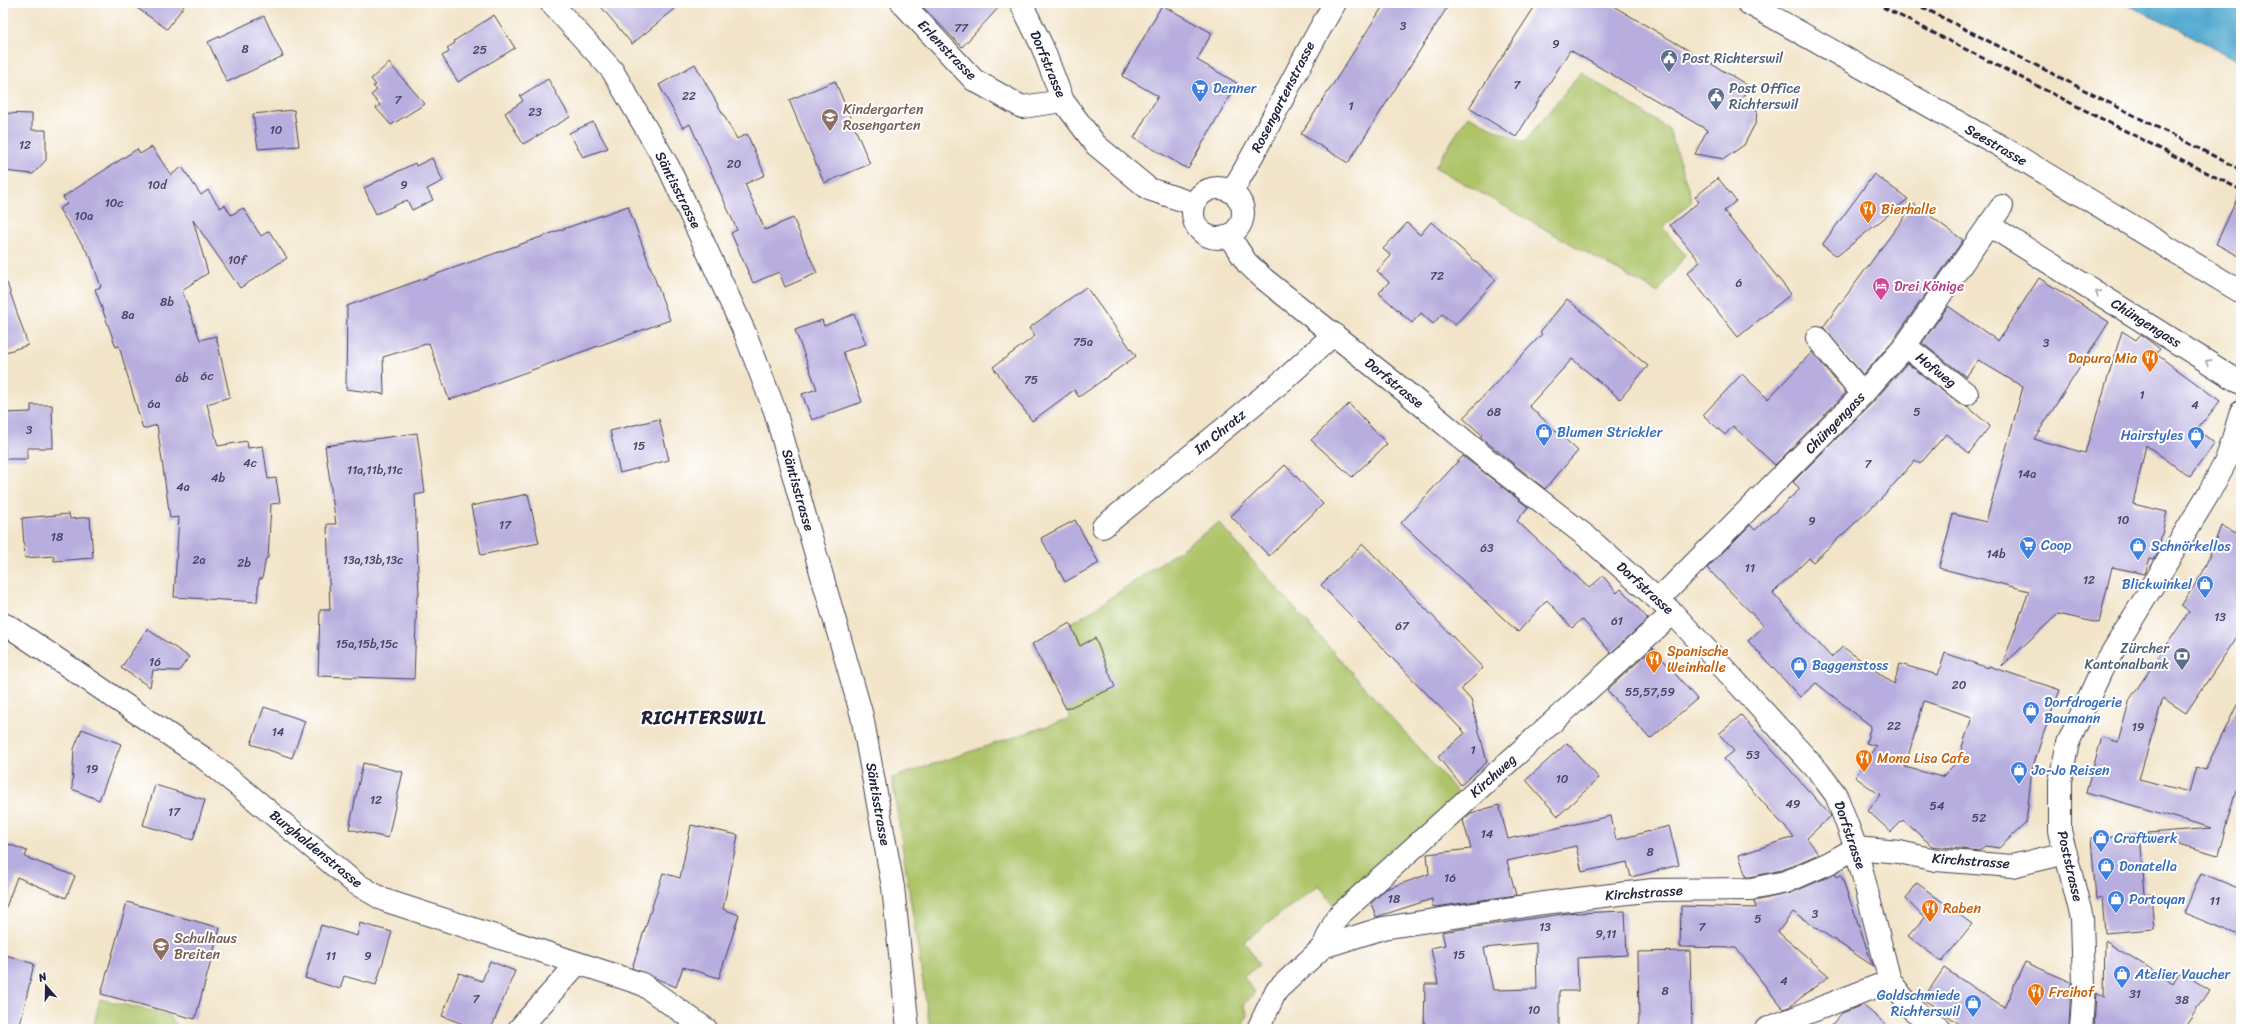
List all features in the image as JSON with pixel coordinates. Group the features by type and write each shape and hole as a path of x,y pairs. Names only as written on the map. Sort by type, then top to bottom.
{"street":[{"name":"Säntisstrasse","path":"551,3 612,70 668,166 742,326 775,411 862,716 892,887 908,1029"},
{"name":"Erlenstrasse","path":"902,3 974,80 1022,107 1063,101"},
{"name":"Dorfstrasse","path":"1021,3 1042,46 1063,101 1096,145 1150,189 1194,204"},
{"name":"Rosengartenstrasse","path":"1232,191 1252,158 1310,44 1335,3"},
{"name":"Seestrasse","path":"1748,3 2002,147 2241,292"},
{"path":"1217,187 1232,191 1238,198 1244,215 1236,230 1229,236 1214,238 1200,232 1193,219 1194,204 1203,192 1210,188 1217,187"},
{"name":"Chüngengass","path":"1666,607 1864,394 1905,346 2002,206"},
{"name":"Chüngengass","path":"1989,225 2241,383"},
{"name":"Dorfstrasse","path":"1229,236 1247,263 1264,279 1334,334 1489,461 1587,536 1666,607 1818,771 1836,795 1856,848 1890,981 1913,1010 1940,1029"},
{"name":"Im Chratz","path":"1103,527 1285,379 1334,334"},
{"path":"1817,338 1864,394"},
{"name":"Hofweg","path":"1905,346 1968,394"},
{"name":"Poststrasse","path":"2081,1029 2084,984 2082,918 2060,831 2060,781 2068,742 2102,668 2209,493 2227,459 2241,412"},
{"name":"Kirchweg","path":"1323,948 1337,917 1666,607"},
{"name":"Burghaldenstrasse","path":"3,624 10,627 205,759 248,793 354,883 384,900 642,984 706,1029"},
{"name":"Kirchstrasse","path":"1264,1027 1276,991 1323,948 1383,928 1544,903 1653,890 1751,890 1786,882 1829,863 1856,848 1899,852 1936,860 2012,866 2066,853"},
{"path":"519,1029 578,963"},
{"path":"1766,1029 1890,981"}],"green space":[{"path":"1581,72 1669,129 1692,201 1663,228 1685,255 1658,293 1435,167 1468,116 1524,143"},
{"path":"1219,523 1461,796 1335,907 1319,885 1244,941 1259,965 1243,977 1255,992 1244,1005 1248,1015 1241,1029 930,1029 892,778 1071,718 1032,644 1087,614"},
{"path":"100,999 169,1015 180,1029 93,1029"}],"water":[{"path":"2123,3 2241,3 2241,62 2167,23"}],"building":[{"path":"130,3 186,3 167,29"},
{"path":"598,3 682,3 632,44"},
{"path":"919,3 1003,3 962,47"},
{"path":"1385,3 1450,3 1348,163 1301,134"},
{"path":"1537,3 1608,3 1749,86 1740,102 1757,109 1756,122 1744,145 1724,159 1695,154 1707,130 1570,50 1516,137 1469,108"},
{"path":"1162,5 1212,33 1197,60 1237,83 1188,169 1134,138 1158,96 1122,76"},
{"path":"494,15 515,48 458,82 442,56 449,52 447,48 455,43 454,41"},
{"path":"264,16 283,56 227,82 208,42"},
{"path":"389,63 425,104 391,125 376,108 380,105 371,95 377,90 373,86 376,85 371,79"},
{"path":"695,64 737,139 747,134 765,175 745,184 765,230 793,218 817,273 785,287 779,272 753,283 731,233 737,230 690,124 683,128 659,85"},
{"path":"548,79 570,117 523,144 505,113 523,101 520,96"},
{"name":"Kindergarten Rosengarten","path":"835,81 870,164 824,183 789,100"},
{"path":"294,110 299,146 258,149 253,114"},
{"path":"3,113 32,114 32,130 46,130 46,160 33,174 3,171"},
{"path":"593,122 608,148 583,157 569,133"},
{"path":"152,147 171,175 182,167 201,195 208,190 220,208 225,205 231,215 243,208 261,236 269,231 287,258 240,288 193,220 208,273 182,290 200,340 216,336 230,397 207,404 218,446 247,441 248,448 263,446 268,479 276,478 280,503 271,504 268,558 266,558 262,579 259,579 257,602 174,597 179,517 170,518 157,425 143,429 119,346 116,347 95,289 101,287 91,258 59,209 67,204 63,197 137,149 140,154"},
{"path":"432,158 443,181 427,189 433,200 412,210 407,200 376,214 364,188 415,163 416,166"},
{"name":"Bierhalle","path":"1874,174 1908,199 1837,256 1822,245"},
{"path":"1718,178 1736,201 1724,211 1791,294 1738,337 1687,273 1700,262 1670,225 1699,202 1695,197"},
{"path":"2241,190 2241,257 2216,244"},
{"name":"Drei Könige","path":"1914,204 1963,240 1895,338 1863,375 1823,327"},
{"path":"628,206 670,320 449,400 429,343 383,357 384,394 346,389 347,306"},
{"path":"1431,222 1496,280 1455,325 1442,314 1433,324 1421,313 1412,323 1379,293 1389,282 1377,271 1391,256 1383,249 1407,223 1420,235"},
{"path":"2039,278 2109,322 2034,439 2085,453 2122,331 2136,340 2140,335 2144,337 2160,349 2156,354 2220,401 2197,430 2215,443 2190,477 2146,445 2133,504 2167,512 2157,555 2154,559 2150,558 2145,574 2112,567 2099,623 2058,614 2002,666 2029,591 1939,568 1953,514 1986,522 2023,387 1978,360 1966,377 1922,343 1948,306 1998,341"},
{"path":"7,283 28,345 3,353 3,284"},
{"path":"1086,287 1136,356 1079,397 1074,390 1032,421 993,367 1035,336 1029,328"},
{"path":"1567,299 1648,366 1620,399 1572,359 1529,406 1578,451 1545,489 1480,437 1482,435 1463,418 1542,334 1540,332"},
{"path":"854,314 866,344 843,352 862,402 812,420 802,394 817,389 795,330 822,320 824,326"},
{"path":"1812,352 1846,393 1775,465 1733,426 1725,435 1703,415 1742,374 1768,399"},
{"path":"1907,363 1959,404 1967,406 1990,426 1969,453 1946,434 1920,464 1915,460 1882,498 1813,562 1809,558 1773,593 1831,657 1843,647 1894,684 1900,664 1938,675 1945,653 2060,690 2032,770 2026,823 1999,848 1985,846 1979,851 1932,846 1903,820 1891,832 1868,811 1880,795 1855,777 1876,746 1866,743 1871,726 1816,683 1800,697 1748,641 1764,626 1707,568 1750,525 1755,530 1800,489 1793,482 1872,403","holes":["1924,701 1972,717 1957,762 1942,777 1905,767"]},
{"path":"1349,404 1387,444 1352,477 1311,440"},
{"path":"31,405 52,405 53,448 27,448 27,459 5,459 4,413 31,412"},
{"path":"659,419 669,460 620,473 610,431"},
{"path":"417,433 425,493 415,495 419,596 417,596 414,679 318,676 320,610 330,610 327,524 336,524 325,446"},
{"path":"1463,456 1528,507 1517,521 1589,588 1603,576 1617,593 1621,589 1648,619 1611,653 1582,619 1572,628 1547,600 1518,632 1401,523"},
{"path":"1285,465 1323,504 1269,556 1231,516"},
{"path":"528,494 539,543 481,555 471,506"},
{"path":"69,514 70,519 90,517 93,558 54,561 54,556 25,558 22,518"},
{"path":"1075,520 1099,563 1065,582 1041,538"},
{"path":"2221,526 2241,535 2241,631 2186,713 2163,698 2139,779 2189,792 2196,767 2205,770 2241,697 2241,772 2218,855 2148,835 2148,833 2212,828 2086,792 2102,737 2118,742 2130,699 2189,612 2181,606 2203,572"},
{"path":"1363,544 1483,668 1461,689 1471,700 1487,762 1461,785 1438,757 1465,733 1321,585"},
{"path":"1070,623 1080,646 1095,638 1115,687 1066,709 1032,644"},
{"path":"147,629 189,657 179,671 153,670 150,687 121,668"},
{"path":"1653,648 1697,699 1650,739 1607,690"},
{"path":"264,707 305,721 292,758 251,744"},
{"path":"1741,715 1831,816 1807,838 1819,854 1782,870 1750,877 1746,877 1739,855 1794,837 1724,759 1734,751 1719,734"},
{"path":"82,729 121,744 99,800 72,789 74,749"},
{"path":"1567,743 1599,778 1558,816 1526,780"},
{"path":"363,763 403,772 388,838 349,829"},
{"path":"155,785 205,800 193,840 143,825"},
{"path":"1499,805 1508,839 1611,816 1616,840 1669,826 1679,865 1631,877 1627,862 1582,872 1576,846 1507,861 1516,895 1436,907 1432,906 1432,899 1376,917 1371,903 1386,889 1429,874 1427,854 1471,849 1463,820 1471,813"},
{"path":"691,825 738,835 723,909 739,915 719,978 683,967 676,987 632,968 663,873 680,878"},
{"path":"2140,834 2145,895 2151,894 2154,929 2105,933 2102,898 2096,899 2091,838"},
{"path":"3,842 27,851 25,857 75,876 66,898 17,877 5,910 3,909"},
{"path":"2201,873 2238,888 2241,883 2241,936 2184,913"},
{"path":"1835,874 1837,877 1841,875 1873,966 1793,912 1778,932 1829,976 1789,1007 1783,1009 1736,948 1680,947 1681,906 1756,908 1754,901 1791,893"},
{"name":"Raben","path":"1917,883 1972,924 1942,962 1908,936 1924,918 1906,899"},
{"name":"Schulhaus Breiten","path":"127,902 220,928 195,1019 101,994"},
{"path":"1625,911 1627,955 1577,958 1578,991 1559,991 1559,1029 1424,1029 1425,984 1438,984 1431,948 1445,945 1442,932 1576,913","holes":["1536,943 1537,989 1493,990 1484,948"]},
{"path":"360,923 392,932 376,985 344,976 340,989 305,978 321,925 357,936"},
{"path":"2105,940 2157,973 2158,978 2159,974 2173,983 2180,971 2209,990 2183,1029 2094,1029 2096,993 2104,997"},
{"path":"1690,951 1692,1029 1639,1029 1638,952"},
{"path":"3,954 34,964 19,1029 3,1029"},
{"path":"490,961 515,971 491,1029 476,1029 442,1016 459,973 482,981"},
{"path":"2025,962 2071,982 2069,1029 1967,1029 1923,999 1944,968 2004,1008"},
{"path":"1863,1005 1891,1029 1828,1029 1842,1013"}],"railway":[{"path":"1875,3 2241,190"},
{"path":"1914,3 2241,170"}],"place":[{"name":"Post Richterswil","path":"1669,73"},
{"name":"Denner","path":"1200,103"},
{"name":"Post Office Richterswil","path":"1716,111"},
{"name":"Kindergarten Rosengarten","path":"830,132"},
{"name":"Bierhalle","path":"1868,224"},
{"name":"Drei Könige","path":"1881,301"},
{"name":"Dapura Mia","path":"2150,373"},
{"name":"Blumen Strickler","path":"1544,447"},
{"name":"Hairstyles","path":"2196,450"},
{"name":"Coop","path":"2028,560"},
{"name":"Schnörkellos","path":"2138,561"},
{"name":"Blickwinkel","path":"2205,599"},
{"name":"Zürcher Kantonalbank","path":"2182,671"},
{"name":"Spanische Weinhalle","path":"1654,674"},
{"name":"Baggenstoss","path":"1799,680"},
{"name":"Dorfdrogerie Baumann","path":"2031,725"},
{"name":"Mona Lisa Cafe","path":"1864,773"},
{"name":"Jo-Jo Reisen","path":"2019,785"},
{"name":"Craftwerk","path":"2101,853"},
{"name":"Donatella","path":"2106,881"},
{"name":"Portoyan","path":"2116,914"},
{"name":"Raben","path":"1930,923"},
{"name":"Schulhaus Breiten","path":"161,961"},
{"name":"Atelier Vaucher","path":"2122,989"},
{"name":"Freihof","path":"2036,1007"},
{"name":"Goldschmiede Richterswil","path":"1973,1018"}],"district":[{"name":"RICHTERSWIL","path":"704,718"}]}
